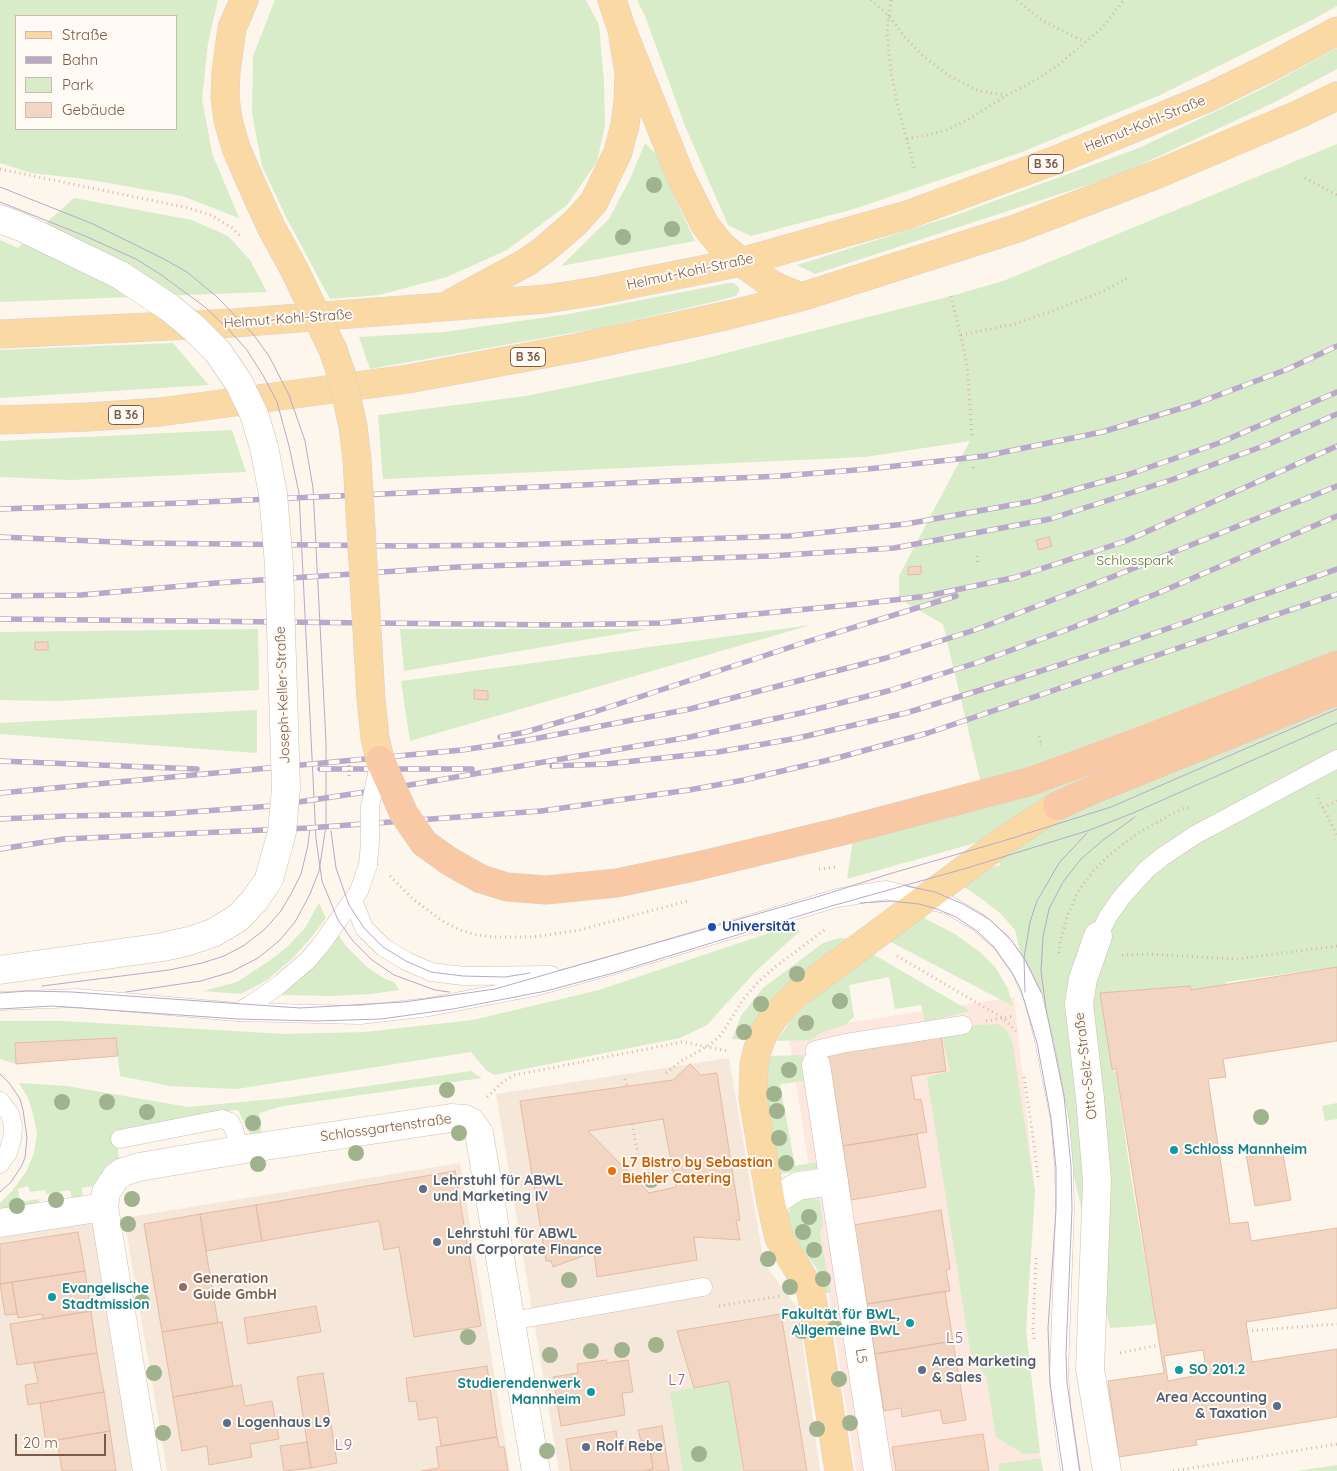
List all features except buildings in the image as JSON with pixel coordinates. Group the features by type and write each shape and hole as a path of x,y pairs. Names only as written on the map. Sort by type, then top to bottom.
{"highway":[{"path":"380,760 404,814 424,843 449,861 481,879 507,886 546,890 617,883 698,866 843,831 1032,780 1337,665"},
{"path":"1057,806 1337,691"}],"main road":[{"path":"244,0 232,28 226,72 225,96 228,120 236,148 248,176 333,350 341,373 353,426 357,460 371,698 380,760"},
{"path":"612,0 680,176 705,225 721,245 741,262 774,286 801,297"},
{"path":"442,308 490,283 545,249 575,223 594,202 618,152 625,124 628,101 628,74 622,30"},
{"name":"Helmut-Kohl-Straße","path":"0,334 234,324 554,298 741,262 907,215 1060,158 1207,98 1337,31"},
{"name":"B 36","path":"0,420 160,412 408,379 576,348 801,297 1015,228 1158,174 1337,96"},
{"path":"1297,115 1337,104"},
{"path":"838,1471 811,1290 779,1238 771,1203 753,1098 754,1065 763,1034 774,1017 799,992 1019,830 1057,806"}],"street":[{"name":"Joseph-Keller-Straße","path":"0,219 21,227 120,275 170,308 218,352 239,383 254,414 264,447 273,494 279,564 286,788 282,832 269,879 254,901 238,918 213,933 163,947 0,970"},
{"name":"Otto-Selz-Straße","path":"1094,946 1083,979 1079,1004 1097,1181 1090,1359 1093,1392 1106,1471"},
{"name":"L5","path":"816,1065 878,1471"},
{"name":"Schlossgartenstraße","path":"105,1214 106,1192 110,1185 116,1177 131,1169 238,1150 451,1118 464,1119 476,1127 479,1132 536,1471"},
{"path":"771,1203 798,1186 834,1181"},
{"path":"0,1224 105,1214 148,1471"}],"lane":[{"name":"Otto-Selz-Straße","path":"1094,946 1109,914 1121,898 1146,870 1162,857 1195,835 1337,759"},
{"path":"237,1012 279,985 308,960 353,900 363,882 368,865 370,807 380,760"},
{"path":"0,1002 77,998 237,1012 360,1015 409,1010 518,990 581,974 837,898 886,890 926,898 948,905 978,922 1001,942 1020,968 1038,1011 1060,1121 1064,1168 1065,1210 1059,1372 1062,1415 1070,1471"},
{"path":"353,900 364,928 383,947 406,962 431,972 463,976 581,974"},
{"path":"816,1065 815,1050 846,1043 963,1025"},
{"path":"0,1101 10,1114 13,1126 12,1140 8,1153 0,1164"},
{"path":"120,1139 222,1119 230,1122 234,1129 238,1150"},
{"path":"511,1322 703,1287"}],"path":[{"path":"871,0 889,16 918,51 948,75 979,91 1006,95"},
{"path":"891,0 887,32 891,71 915,171"},
{"path":"1016,0 1043,21 1085,42"},
{"path":"907,139 944,131 966,121 1006,95 1031,83 1057,66 1101,29 1124,0"},
{"path":"0,169 188,208 211,215 232,228 243,239"},
{"path":"1305,178 1337,195"},
{"path":"961,335 1015,324 1106,290 1127,278"},
{"path":"951,296 961,335 968,375 972,438"},
{"path":"977,556 978,565"},
{"path":"1036,746 1042,744 1039,736"},
{"path":"1307,776 1337,835"},
{"path":"1323,808 1337,801"},
{"path":"666,1073 681,1061 708,1046 721,1035 742,1001 756,984 812,938 831,925"},
{"path":"870,940 1003,1018 1017,1032 1018,1038"},
{"path":"1094,946 1148,954 1236,959 1337,946"},
{"path":"963,1025 1038,1011"},
{"path":"464,1119 492,1092 515,1075 682,1042 708,1046"},
{"path":"1023,1072 1038,1186"},
{"path":"625,1080 627,1086"},
{"path":"632,1124 638,1154"},
{"path":"1035,1348 1033,1329 1037,1253"},
{"path":"721,1306 811,1290"},
{"path":"1247,1331 1337,1324"},
{"path":"1090,1359 1159,1346"},
{"path":"1173,1471 1198,1469 1337,1444"}],"shaded area":[{"name":"L5","path":"1014,997 1035,1192 1026,1330 1042,1471 856,1471 788,1032"},
{"name":"L7","path":"729,1058 764,1263 798,1309 820,1471 559,1471 496,1094"},
{"name":"L9","path":"460,1163 510,1471 167,1471 124,1218"},
{"path":"96,1222 133,1471 0,1471 0,1237"}],"green space":[{"path":"0,0 218,0 208,43 202,99 212,153 239,218 182,196 85,179 31,173 0,163"},
{"path":"275,0 586,0 599,25 604,81 605,125 597,162 567,205 507,250 447,277 379,295 330,299 286,217 262,166 252,113 253,56"},
{"path":"637,0 1337,0 1337,6 1158,96 1022,152 854,209 751,236 728,225 685,126 645,16"},
{"path":"1337,48 1337,69 1273,103 1121,174 815,274 797,265 953,216 1139,148 1262,89"},
{"path":"645,143 659,157 695,241 561,266 609,219 630,179"},
{"name":"Schlosspark","path":"1337,144 1337,967 1226,982 1226,984 1191,990 1190,987 1101,993 1113,1070 1116,1072 1130,1171 1156,1323 1152,1325 1110,1328 1015,930 1001,914 960,884 981,870 1000,865 993,838 847,879 853,839 986,805 943,624 899,599 899,576 970,441 865,457 383,479 378,415 526,396 687,363 951,296 1003,281"},
{"path":"74,198 192,220 228,236 250,260 267,292 0,302 0,240 18,248"},
{"path":"734,283 739,288 736,296 600,328 370,369 359,337 444,332 569,314"},
{"path":"173,343 209,385 0,398 0,350"},
{"path":"232,430 246,472 72,480 0,477 0,441"},
{"path":"811,625 410,741 401,681"},
{"path":"258,629 259,690 57,701 0,700 0,632"},
{"path":"400,629 647,629 404,671"},
{"path":"257,710 257,753 0,734 0,723"},
{"path":"319,903 326,918 291,960 267,980 241,994 203,991 237,982 272,959 305,928"},
{"path":"920,916 955,934 980,952 996,968 1008,989 1013,1006 887,940"},
{"path":"793,925 800,931 756,971 707,1025 680,1038 494,1075 486,1070 471,1052 237,1089 170,1086 120,1076 116,1038 15,1043 16,1064 0,1059 0,1021 63,1021 284,1034 365,1032 473,1020 599,990"},
{"path":"337,933 346,946 367,967 395,983 399,990 334,996 279,995"},
{"path":"840,938 853,939 778,996 757,1017 747,1040 732,1039 741,1016 763,988 823,943"},
{"path":"871,953 970,1011 925,1022 921,1005 895,1009 889,977 849,985 854,1017 845,1025 823,1032 810,1040 776,1041 791,1021 814,997"},
{"path":"998,1024 1005,1028 1011,1038 1035,1192 1026,1330 1040,1453 1023,1454 996,1437 986,1376 971,1357 927,1077 950,1071 940,1027"},
{"path":"803,1055 805,1081 780,1084 795,1166 817,1162 817,1168 775,1175 764,1096 767,1056"},
{"path":"471,1071 482,1078 283,1106 259,1113 262,1136 252,1138 238,1110 215,1112 115,1131 120,1163 100,1185 82,1188 83,1201 73,1203 70,1190 46,1194 46,1190 30,1192 28,1186 18,1189 20,1202 39,1199 40,1208 0,1215 0,1203 26,1172 34,1153 37,1133 28,1098 19,1083 67,1086 188,1107 285,1098"},
{"path":"1337,1103 1337,1119 1325,1121 1322,1106"},
{"path":"812,1198 819,1200 821,1205 823,1225 820,1232 831,1293 825,1293 816,1267 794,1241 786,1216 793,1204"},
{"path":"729,1381 743,1471 683,1471 670,1392"},
{"path":"1041,1458 1043,1471 999,1471 998,1464"},
{"path":"1337,1465 1337,1471 1297,1471"}],"tram line":[{"path":"0,187 93,224 162,258 187,272 217,297 253,334 269,356 289,395 305,441 313,488 326,742 326,826 319,871 310,894 295,922 280,940 258,958 231,972 201,981 126,992"},
{"path":"0,202 85,236 136,259 160,274 205,307 228,329 247,350 264,377 277,402 299,493 316,839 322,881 338,920 353,941 372,960 394,975 435,990 449,992"},
{"path":"0,993 28,991 72,992 300,1008 404,1002 495,989 820,896 1111,807 1337,709"},
{"path":"0,1009 52,1006 237,1019 317,1021 381,1019 453,1009 546,991 617,972 828,907 967,868 1090,830 1337,723"},
{"path":"1080,1471 1067,1383 1066,1353 1072,1209 1071,1166 1064,1096 1046,1009 1041,971 1043,937 1049,909 1063,882 1081,859 1135,817"},
{"path":"42,986 169,970 224,956 243,946 264,930 281,911 292,892 301,874 310,828"},
{"path":"331,831 336,868 349,905 364,928 383,947 406,961 431,972 463,976 505,977 530,973"},
{"path":"1025,992 1024,958 1030,922 1037,901 1059,863 1087,833"},
{"path":"906,886 935,892 963,904 989,919 1011,940 1024,958 1041,992"},
{"path":"860,903 892,901 919,904 956,917 977,931 994,947 1013,974 1021,990 1037,1043 1051,1118 1056,1168 1056,1210 1048,1328 1050,1384 1063,1471"},
{"path":"0,1074 10,1084 20,1099 27,1137 25,1158 21,1167 11,1182 0,1192"}],"railway":[{"path":"0,509 182,503 781,476 868,469 985,456 1102,432 1192,405 1288,369 1337,346"},
{"path":"0,537 140,543 403,546 513,545 789,536 906,524 1034,501 1130,474 1219,443 1337,392"},
{"path":"0,596 81,595 216,583 458,567 770,556 894,548 1050,519 1171,480 1269,444 1337,414"},
{"path":"1010,579 1126,541 1337,446"},
{"path":"0,793 462,750 528,740 690,709 886,658 975,630 1337,486"},
{"path":"0,819 163,814 272,806 392,788 690,737 801,713 888,691 979,662 1156,594 1337,516"},
{"path":"552,766 606,764 718,752 798,738 906,713 1121,645 1337,569"},
{"path":"0,619 561,625 661,623 927,596 1017,577"},
{"path":"0,849 64,839 308,828 541,811 689,790 744,780 837,758 928,733 1337,594"},
{"path":"500,737 526,732 597,711 806,642 956,596"},
{"path":"0,761 197,769"},
{"path":"320,769 472,769"}],"place":[{"name":"Universität","path":"712,927"},
{"name":"Schloss Mannheim","path":"1174,1150"},
{"name":"L7 Bistro by Sebastian Biehler Catering","path":"612,1171"},
{"name":"Lehrstuhl für ABWL und Marketing IV","path":"423,1189"},
{"name":"Lehrstuhl für ABWL und Corporate Finance","path":"437,1242"},
{"name":"Generation Guide GmbH","path":"183,1287"},
{"name":"Evangelische Stadtmission","path":"52,1297"},
{"name":"Fakultät für BWL, Allgemeine BWL","path":"910,1323"},
{"name":"Area Marketing & Sales","path":"922,1370"},
{"name":"SO 201.2","path":"1179,1370"},
{"name":"Studierendenwerk Mannheim","path":"591,1392"},
{"name":"Area Accounting & Taxation","path":"1277,1406"},
{"name":"Logenhaus L9","path":"227,1423"},
{"name":"Rolf Rebe","path":"586,1447"}],"district":[{"name":"L5","path":"955,1338"},
{"name":"L7","path":"677,1380"},
{"name":"L9","path":"344,1445"}]}
